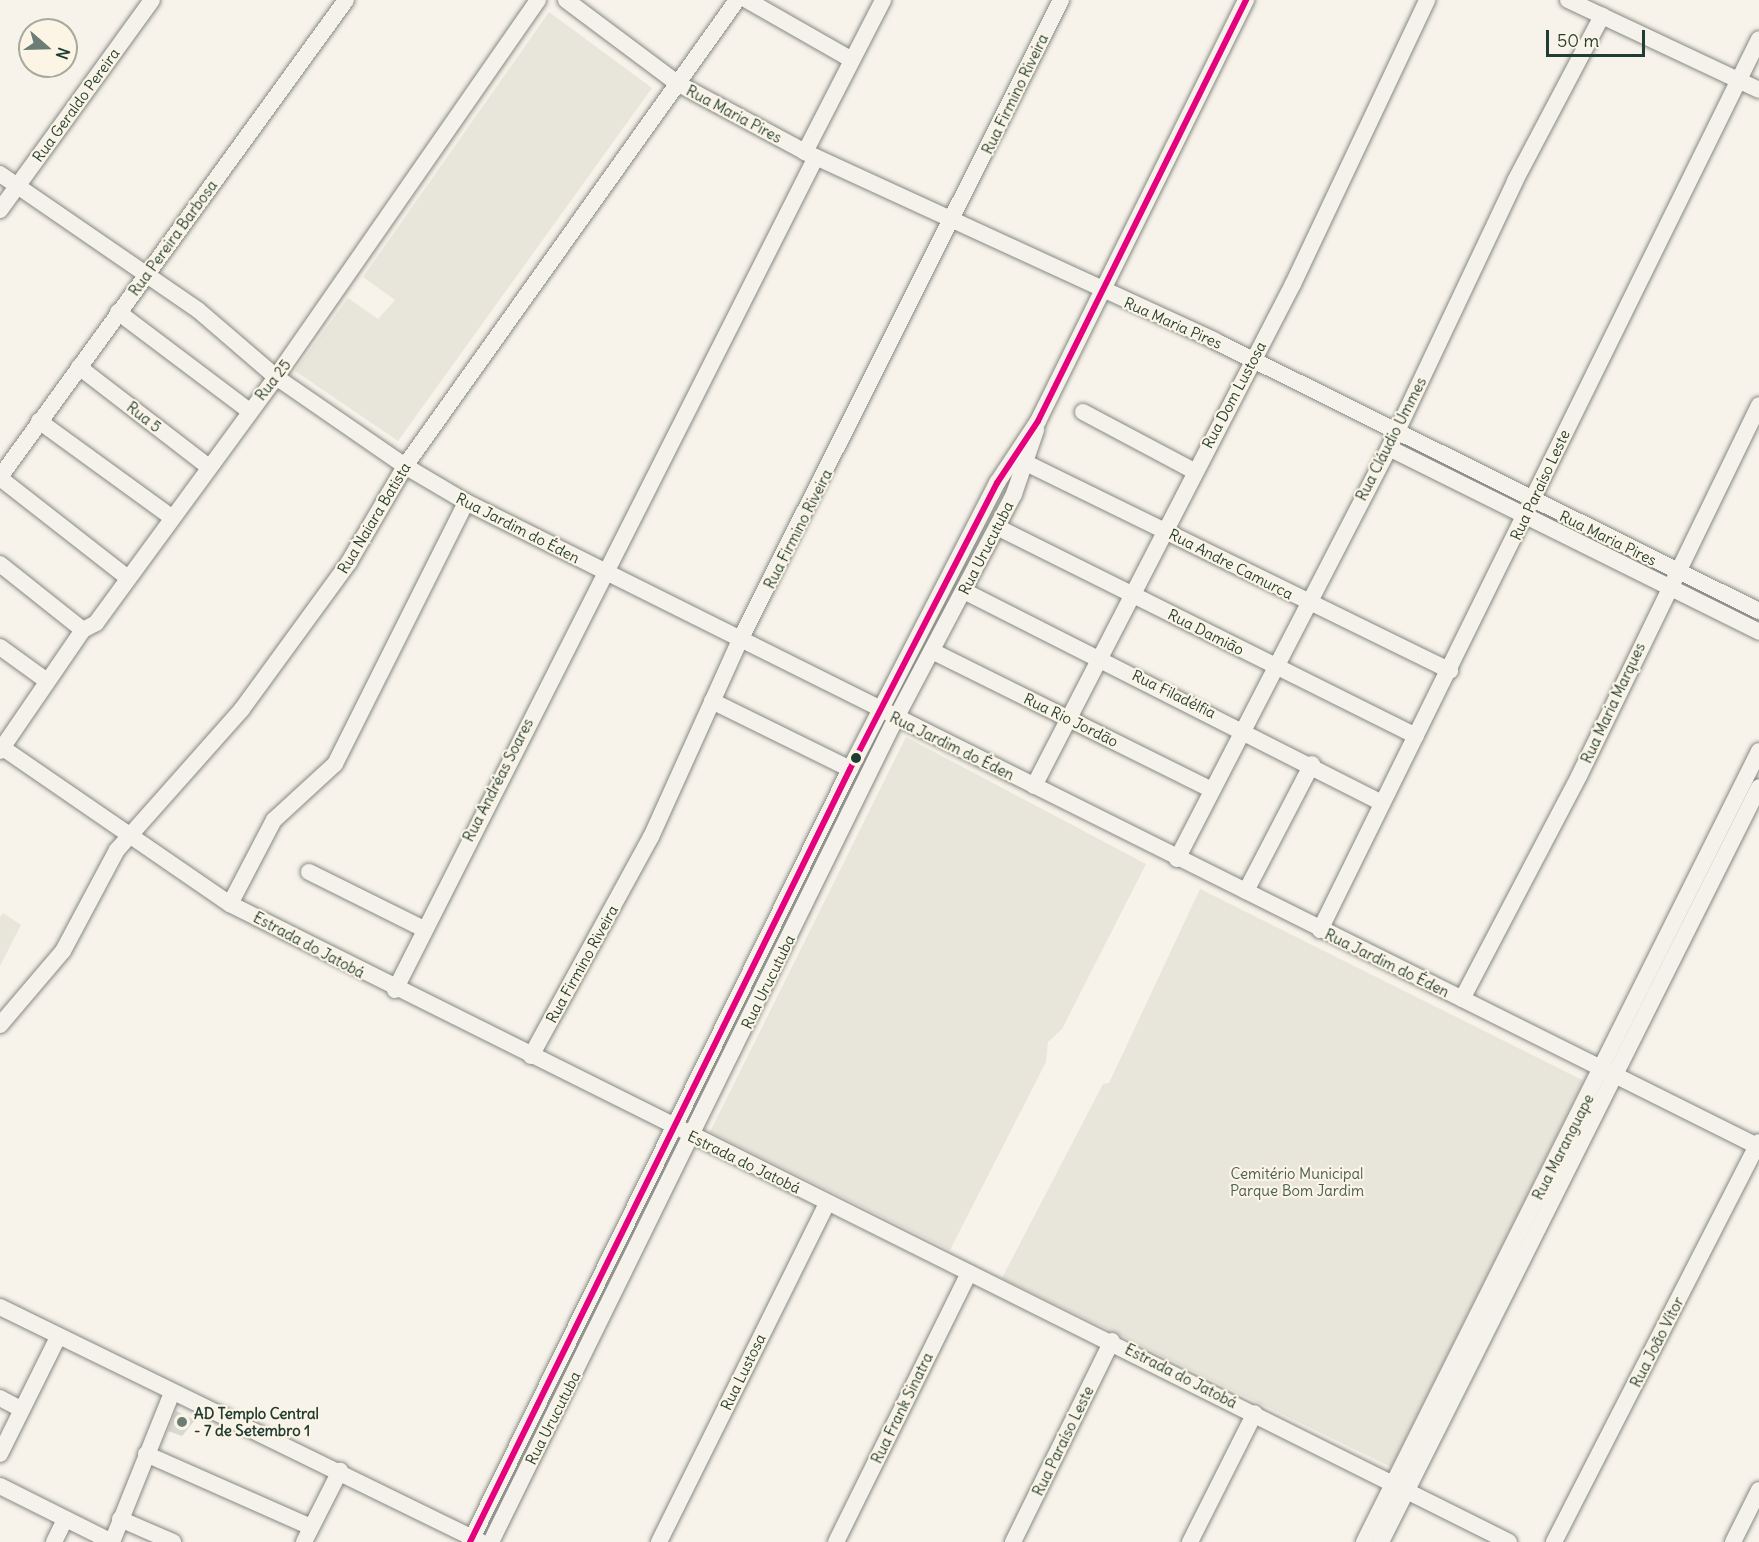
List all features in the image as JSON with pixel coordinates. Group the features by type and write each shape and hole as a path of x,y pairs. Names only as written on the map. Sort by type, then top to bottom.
{"street":[{"name":"Rua Geraldo Pereira","path":"0,210 152,0"},
{"name":"Rua Pereira Barbosa","path":"0,478 346,0"},
{"name":"Rua 25","path":"1,748 83,630 96,623 249,410 276,377 538,0"},
{"name":"Rua Maria Pires","path":"566,0 677,83 811,154 954,223 1253,360 1525,516 1673,579 1759,611"},
{"name":"Rua Naiara Batista","path":"0,1025 63,951 130,835 257,688 349,562 405,466 737,0"},
{"path":"747,0 852,60"},
{"path":"811,154 852,60 883,0"},
{"name":"Rua Firmino Riveira","path":"531,1056 651,837 740,640 954,223 1061,0"},
{"name":"Rua Urucutuba","path":"491,1542 693,1137 889,715 1020,460 1100,288 1246,0"},
{"name":"Rua Dom Lustosa","path":"1034,786 1383,103 1427,0"},
{"path":"1568,0 1759,90"},
{"name":"Rua Cláudio Ummes","path":"1177,859 1210,789 1392,440 1515,181 1602,16"},
{"name":"Rua Paraíso Leste","path":"1320,930 1450,671 1525,516 1531,499 1759,39"},
{"name":"Rua Andréas Soares","path":"395,990 811,154"},
{"name":"Rua Jardim do Éden","path":"0,174 198,310 276,377 405,466 466,502 1177,859 1462,999 1607,1075 1758,1145"},
{"path":"118,312 249,410"},
{"name":"Rua 5","path":"79,367 209,467"},
{"name":"Rua Maria Marques","path":"1462,999 1580,776 1673,579 1759,405"},
{"path":"1083,412 1194,471"},
{"path":"39,422 171,517"},
{"name":"Rua Maria Pires","path":"1392,440 1531,499 1673,579 1759,633"},
{"name":"Rua Urucutuba","path":"475,1540 850,769 932,651 997,527 1020,460"},
{"name":"Rua Andre Camurca","path":"1020,460 1307,603 1450,671"},
{"path":"0,478 128,578"},
{"path":"230,904 274,820 335,764 466,502"},
{"name":"Rua Damião","path":"997,527 1416,736"},
{"path":"0,564 83,630"},
{"name":"Rua Filadélfia","path":"964,591 1242,728 1382,803"},
{"path":"0,647 47,681"},
{"name":"Rua Rio Jordão","path":"932,651 1210,789"},
{"path":"712,701 850,769"},
{"name":"Estrada do Jatobá","path":"1,748 230,904 395,990 969,1273 1112,1341 1509,1542"},
{"name":"Rua Maranguape","path":"1607,1075 1759,752"},
{"path":"1246,891 1312,764"},
{"name":"Rua Maranguape","path":"1364,1542 1399,1485 1607,1075 1759,787"},
{"path":"309,872 424,929"},
{"name":"Rua João Vítor","path":"1554,1542 1758,1145"},
{"name":"Rua Lustosa","path":"659,1542 827,1203"},
{"name":"Rua Frank Sinatra","path":"836,1542 969,1273"},
{"path":"0,1307 57,1339 340,1472 475,1540"},
{"path":"0,1454 57,1339"},
{"name":"Rua Paraíso Leste","path":"1013,1542 1112,1341"},
{"path":"0,1486 112,1542 172,1393"},
{"path":"0,1398 21,1409"},
{"path":"1190,1542 1255,1413"},
{"path":"146,1454 308,1535 340,1472"},
{"name":"Rua Maranguape","path":"1381,1542 1399,1485"},
{"path":"1733,1542 1759,1490"},
{"path":"54,1542 65,1519"},
{"path":"120,1519 173,1542"}],"green space":[{"path":"549,12 652,88 398,441 295,371 348,298 378,319 395,300 363,277"},
{"path":"906,737 1146,864 1062,1029 1048,1042 1046,1062 950,1250 710,1132"},
{"name":"Cemitério Municipal Parque Bom Jardim","path":"1200,889 1584,1081 1391,1467 1002,1278 1103,1084 1109,1083"},
{"path":"3,913 21,925 0,966 0,917"}],"building":[{"name":"AD Templo Central - 7 de Setembro 1","path":"176,1411 195,1420 182,1436 168,1431"}],"transit line":[{"path":"470,1542 850,769 997,483 1038,421 1246,0"}],"place":[{"name":"AD Templo Central - 7 de Setembro 1","path":"182,1422"}]}
